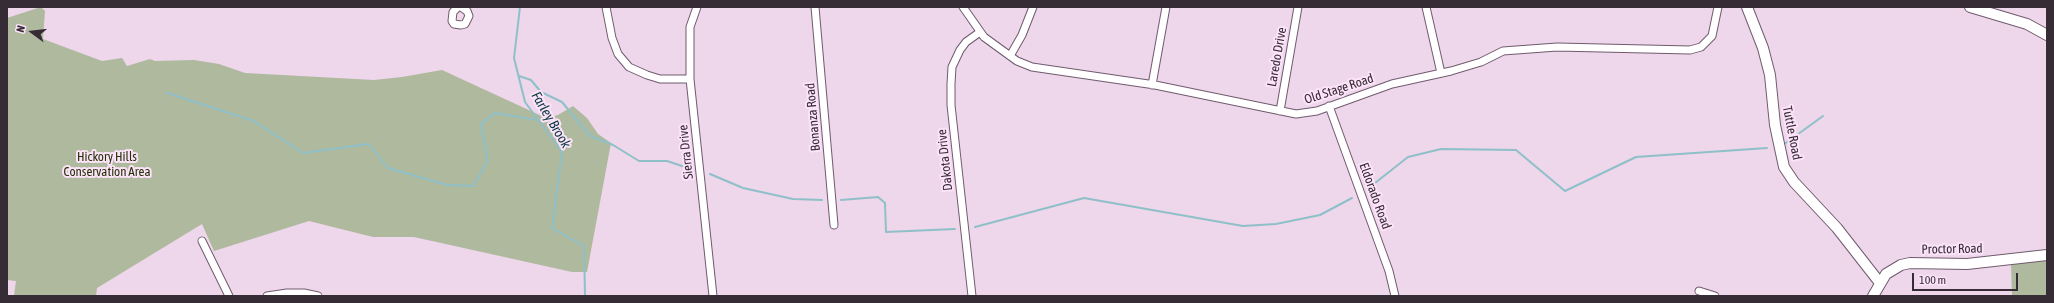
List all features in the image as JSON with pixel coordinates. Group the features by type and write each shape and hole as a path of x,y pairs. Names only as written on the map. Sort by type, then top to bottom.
{"main road":[{"name":"Tuttle Road","path":"1747,7 1763,48 1770,75 1775,125 1784,167 1794,182 1837,228 1880,282"},
{"path":"1970,7 2027,24 2046,33"},
{"name":"Proctor Road","path":"1873,296 1886,274 1910,263 1967,264 2047,254"}],"street":[{"path":"606,7 612,38 618,54 630,67 660,79 690,79"},
{"name":"Sierra Drive","path":"697,7 690,27 690,79 714,296"},
{"name":"Bonanza Road","path":"815,7 834,225"},
{"name":"Old Stage Road","path":"963,7 980,32 1010,56 1032,67 1152,85 1296,114 1317,111 1392,84 1482,62 1503,51 1557,47 1690,50 1701,47 1712,36 1718,7"},
{"path":"1010,56 1022,35 1033,7"},
{"path":"1152,85 1166,7"},
{"name":"Laredo Drive","path":"1280,111 1298,7"},
{"path":"1426,7 1441,73"},
{"name":"Dakota Drive","path":"972,296 951,105 951,84 952,67 960,50 966,42 980,32"},
{"name":"Eldorado Road","path":"1329,106 1389,271 1394,296"},
{"path":"202,241 229,296"},
{"path":"1699,291 1715,296"},
{"path":"267,296 287,293 304,293 318,296"}],"green space":[{"name":"Hickory Hills Conservation Area","path":"41,7 45,11 43,39 102,61 122,58 127,66 150,59 155,61 194,60 219,64 245,73 374,80 442,70 546,118 558,115 573,106 587,118 598,134 611,143 587,272 572,272 414,237 373,237 309,221 214,251 202,224 97,288 96,296 14,296 16,281 7,280 7,18"},
{"path":"2047,260 2047,296 2012,296 2011,264"}],"waterway":[{"name":"Farley Brook","path":"520,7 514,58 525,102 562,152 552,228 584,246 585,296"},
{"path":"519,76 531,80 541,92 562,102 589,135 613,145 639,161 667,161 691,169"},
{"path":"167,93 254,121 303,153 369,144 388,168 447,185 473,186 488,161 481,124 495,113 538,120"},
{"path":"1783,145 1823,116"},
{"path":"1375,183 1408,157 1441,149 1516,150 1565,191 1636,157 1767,148"},
{"path":"710,174 743,188 793,199 822,200"},
{"path":"841,200 878,197 885,203 886,232 955,229"},
{"path":"975,227 1084,198 1243,226 1276,224 1320,215 1352,198"}]}
